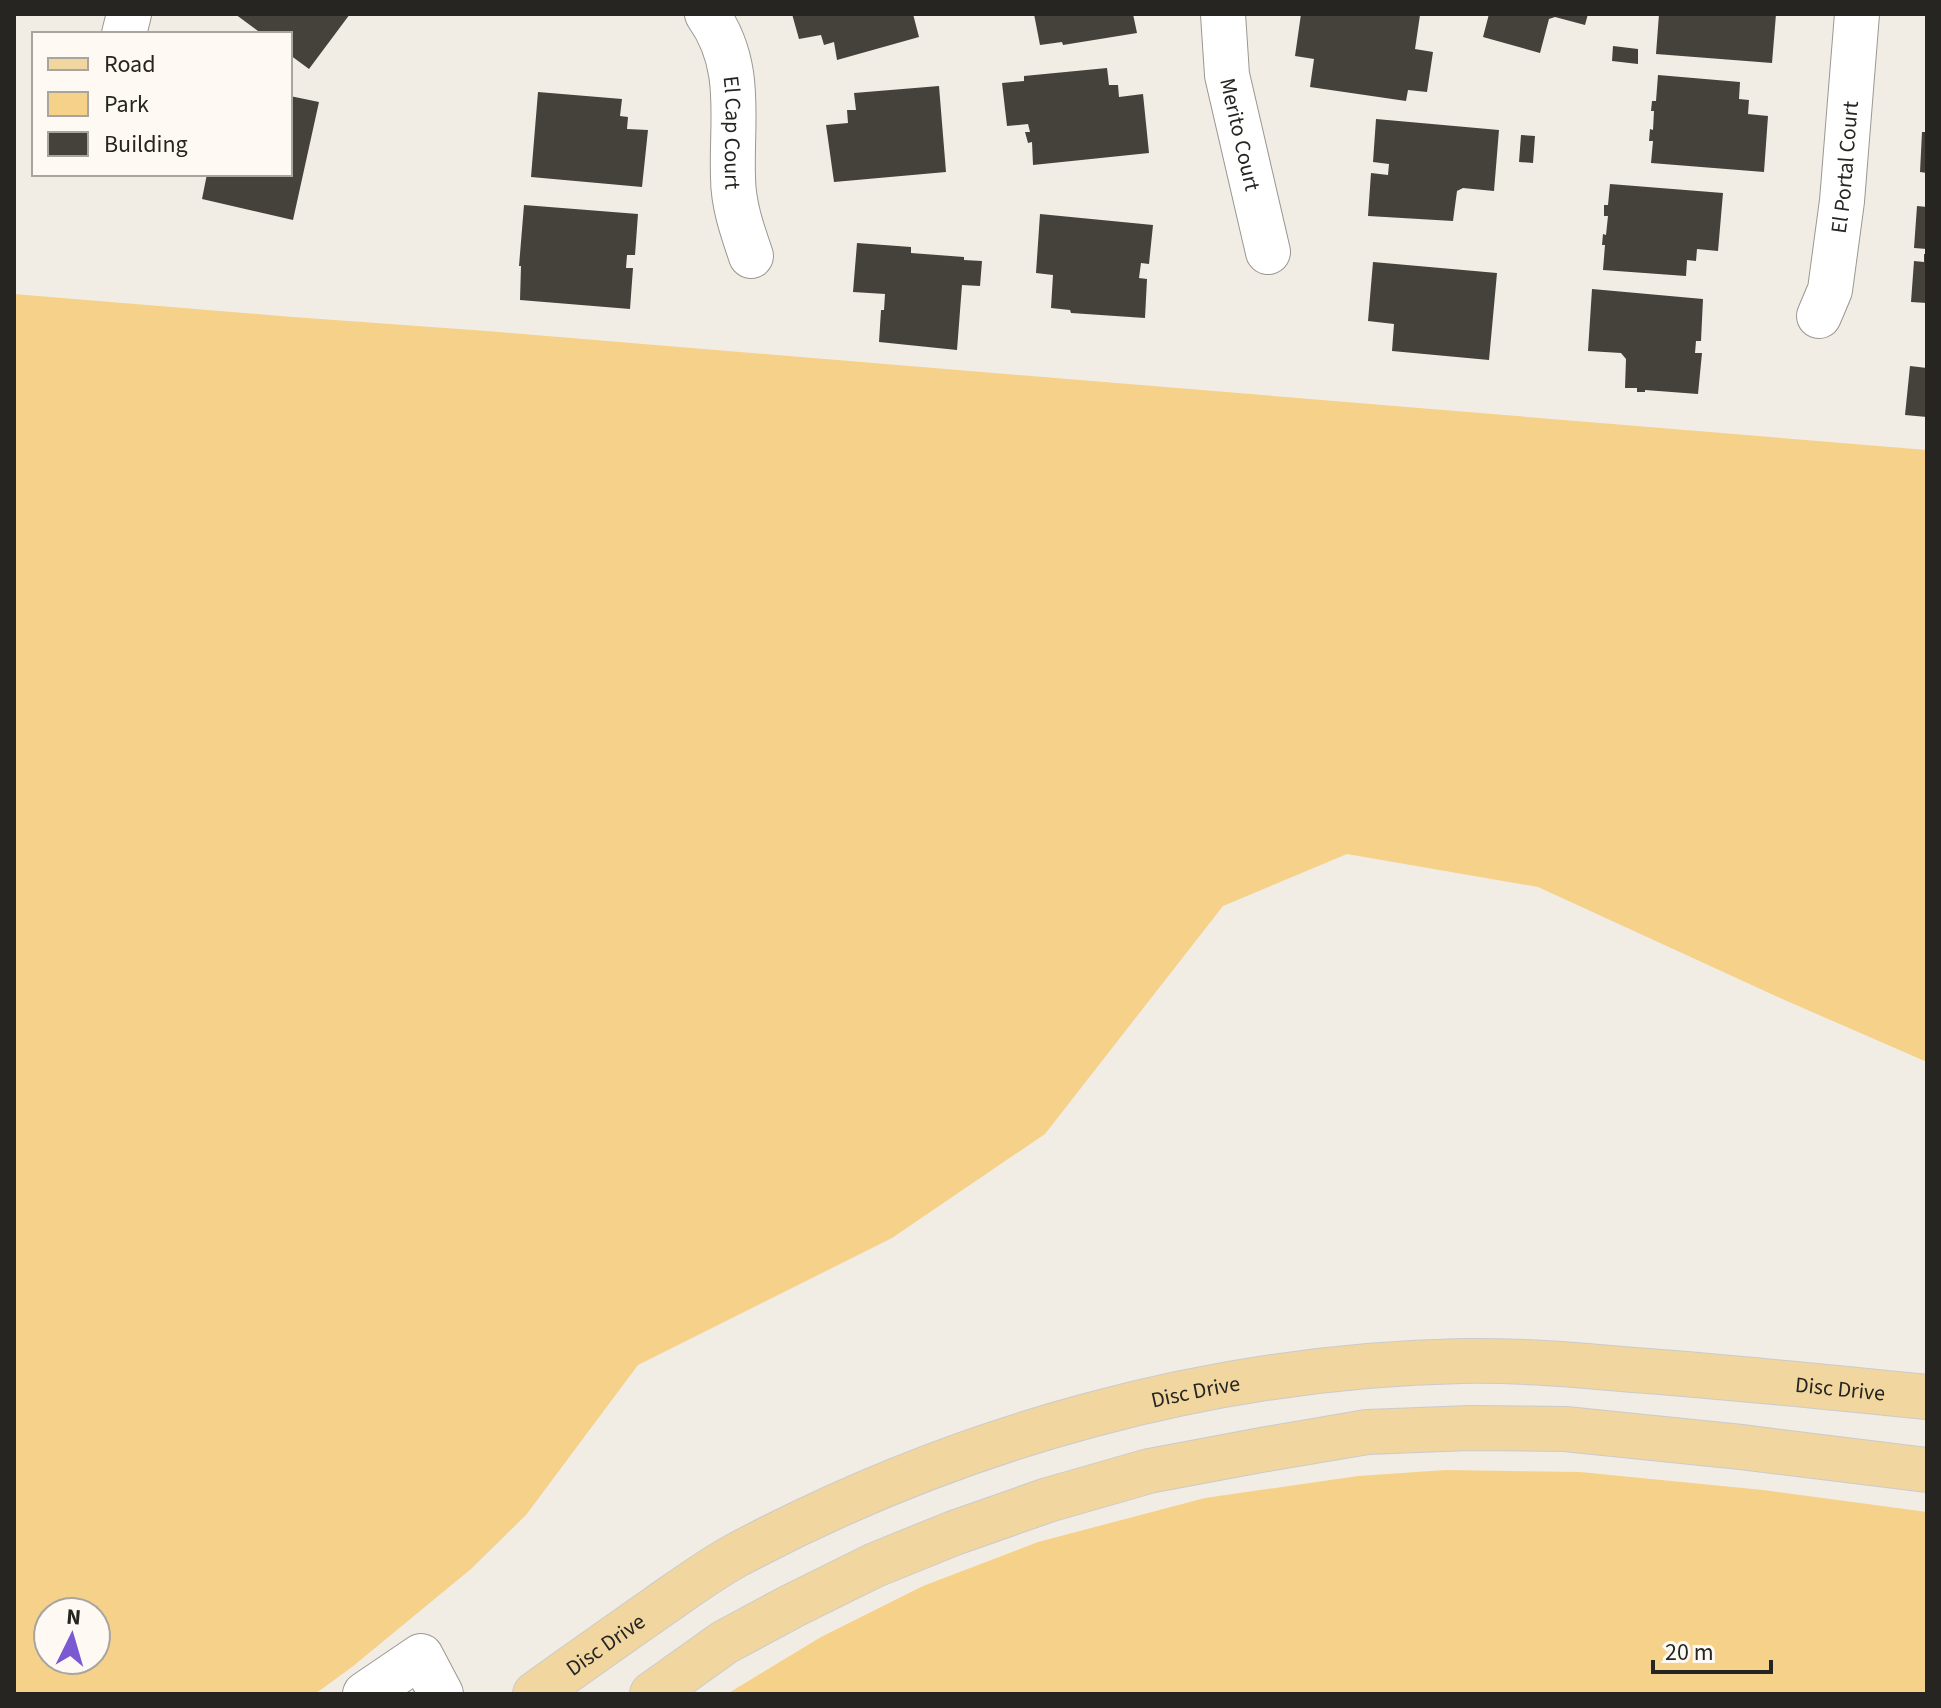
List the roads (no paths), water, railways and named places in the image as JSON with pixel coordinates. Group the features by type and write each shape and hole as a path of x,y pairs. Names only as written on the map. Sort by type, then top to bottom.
{"main road":[{"name":"Disc Drive","path":"535,1694 733,1557 814,1517 990,1444 1075,1418 1170,1396 1361,1367 1465,1361 1695,1374 1927,1397"},
{"path":"652,1694 725,1642 794,1605 875,1565 954,1533 1048,1500 1149,1471 1261,1450 1367,1432 1470,1428 1565,1429 1927,1470"}],"street":[{"name":"El Cap Court","path":"707,14 728,57 735,97 733,180 740,223 751,256"},
{"name":"Merito Court","path":"1223,14 1227,75 1268,252"},
{"name":"El Portal Court","path":"1819,316 1830,290 1840,216 1857,14"},
{"path":"365,1694 421,1656 441,1694"}]}
